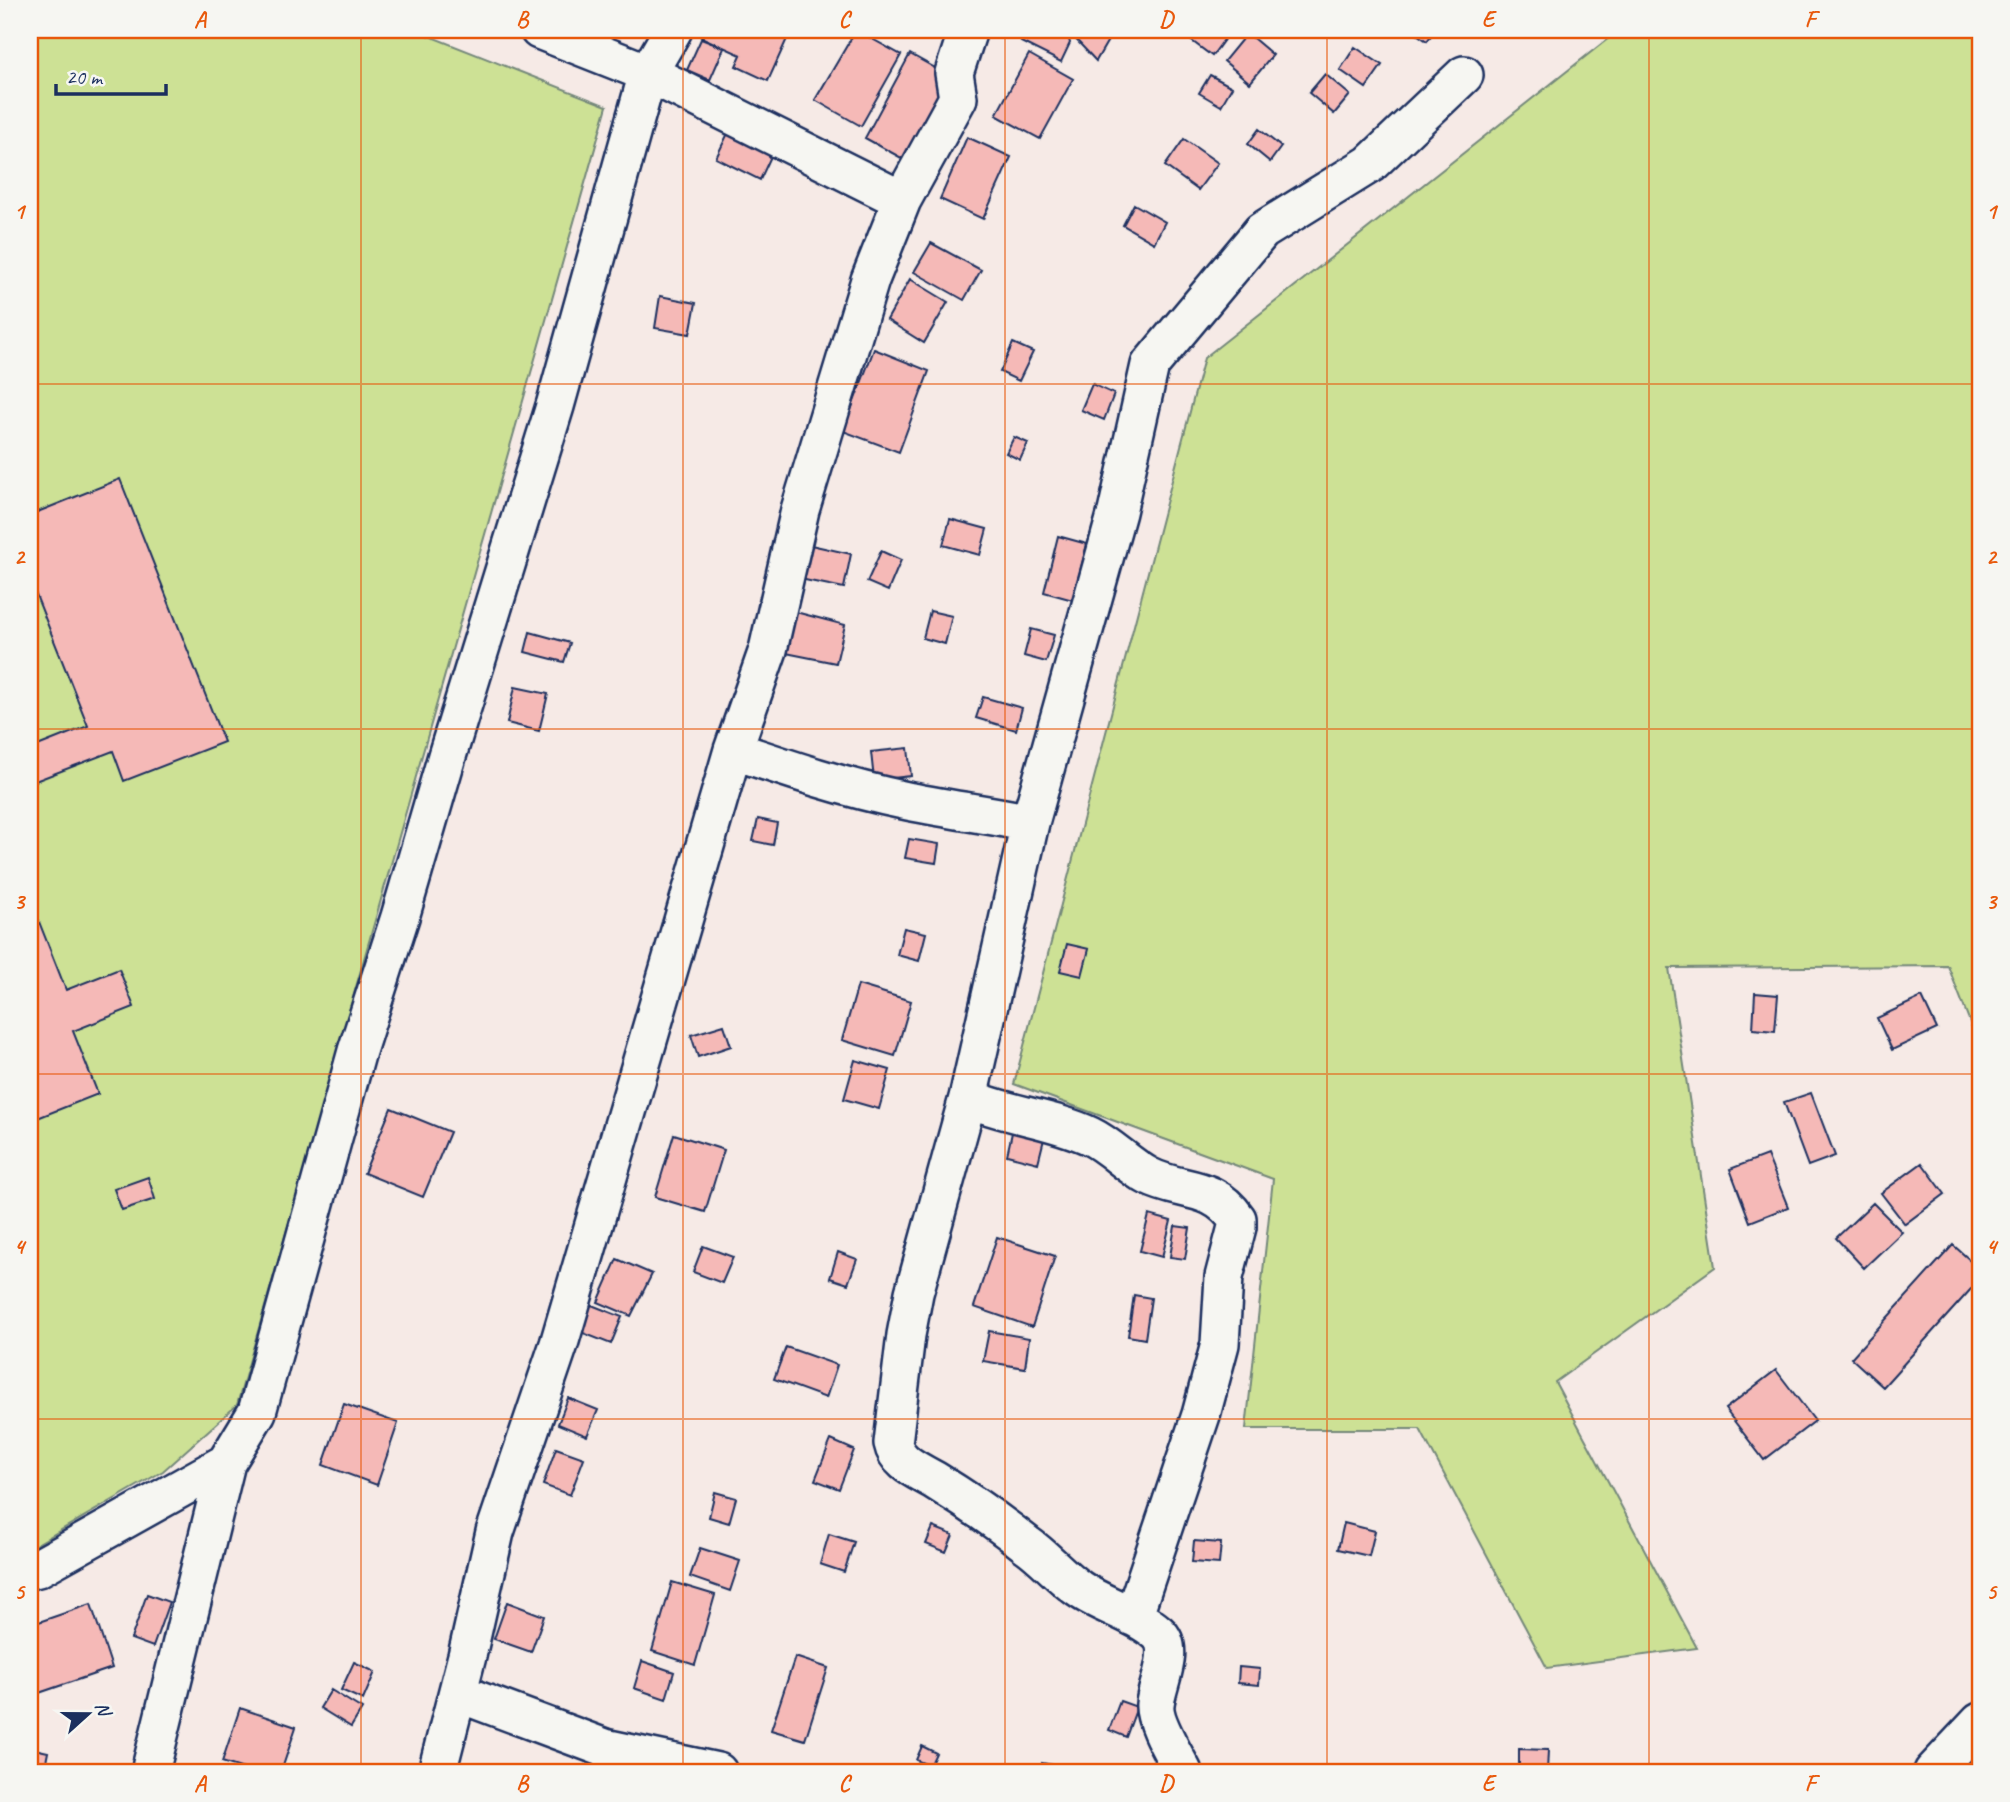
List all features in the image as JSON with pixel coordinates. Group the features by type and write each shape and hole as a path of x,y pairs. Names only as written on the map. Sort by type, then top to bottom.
{"street":[{"path":"539,30 648,73 902,200"},
{"path":"149,1772 226,1463 257,1412 357,1051 555,406 648,73 673,30"},
{"path":"437,1772 495,1532 559,1344 733,750 768,650 800,510 862,306 902,200 958,98 954,73 968,30"},
{"path":"1183,1772 1154,1706 1165,1656 1164,1639 1133,1617 1079,1589 1027,1544 951,1491 902,1461 895,1453 893,1443 906,1335 914,1293 968,1098 1030,823 1117,512 1153,359 1262,230 1370,164 1464,75"},
{"path":"733,750 820,780 905,801 1030,823"},
{"path":"968,1098 994,1109 1065,1126 1093,1138 1149,1176 1214,1196 1237,1219 1224,1277 1220,1344 1201,1415 1133,1617"},
{"path":"30,1570 226,1463"},
{"path":"458,1693 602,1760 718,1772"},
{"path":"1933,1772 1980,1722"}],"green space":[{"path":"30,30 414,30 607,106 237,1405 163,1471 30,1548"},
{"path":"1619,30 1980,30 1980,1048 1948,966 1669,968 1715,1267 1555,1382 1697,1648 1547,1668 1420,1429 1246,1429 1273,1179 1014,1084 1204,358"}],"building":[{"path":"705,30 791,30 768,81 736,66 741,55 701,37"},
{"path":"856,30 901,55 861,126 815,100"},
{"path":"1027,30 1066,30 1070,43 1061,62 1021,42"},
{"path":"1067,30 1114,30 1096,61"},
{"path":"1177,30 1231,30 1212,56"},
{"path":"1411,30 1435,30 1427,41"},
{"path":"1247,33 1273,55 1250,83 1224,61"},
{"path":"701,39 724,48 710,80 687,70"},
{"path":"1355,47 1382,65 1366,88 1340,70"},
{"path":"910,54 946,74 916,166 865,138"},
{"path":"1029,54 1073,79 1040,139 996,115"},
{"path":"1325,74 1350,95 1334,114 1309,93"},
{"path":"1210,75 1232,87 1221,106 1199,93"},
{"path":"1259,129 1281,147 1270,162 1248,144"},
{"path":"729,131 773,152 760,180 716,158"},
{"path":"967,137 1011,157 983,219 940,199"},
{"path":"1184,139 1218,163 1198,190 1165,166"},
{"path":"1134,204 1165,222 1154,243 1123,225"},
{"path":"931,243 981,270 964,300 914,272"},
{"path":"910,279 948,302 924,343 887,320"},
{"path":"660,296 696,303 690,334 655,328"},
{"path":"1013,343 1033,352 1019,381 1000,372"},
{"path":"874,349 929,371 899,452 843,431"},
{"path":"1092,384 1114,394 1104,420 1081,410"},
{"path":"1014,437 1028,443 1020,460 1006,453"},
{"path":"120,479 224,742 124,781 113,751 30,783 30,749 88,726 30,580 30,515"},
{"path":"950,519 987,529 980,555 943,545"},
{"path":"1058,536 1087,544 1073,600 1044,592"},
{"path":"802,543 851,554 844,588 795,578"},
{"path":"881,551 901,560 888,591 867,582"},
{"path":"788,610 845,625 836,663 776,651"},
{"path":"930,611 952,616 945,644 923,638"},
{"path":"1031,629 1054,635 1046,662 1024,656"},
{"path":"530,632 570,643 564,662 525,652"},
{"path":"515,687 548,694 539,731 507,723"},
{"path":"983,697 1022,708 1016,730 976,718"},
{"path":"908,748 911,776 874,780 871,752"},
{"path":"758,819 777,823 773,845 753,841"},
{"path":"909,839 939,844 936,863 905,858"},
{"path":"30,899 66,990 119,969 134,1007 73,1031 98,1094 30,1121"},
{"path":"904,928 926,933 919,961 897,955"},
{"path":"1067,944 1089,949 1082,976 1060,971"},
{"path":"858,985 911,1001 895,1056 842,1040"},
{"path":"1755,993 1778,995 1775,1031 1753,1029"},
{"path":"1922,997 1937,1029 1892,1050 1877,1018"},
{"path":"724,1025 731,1046 698,1057 691,1035"},
{"path":"855,1060 890,1070 879,1109 844,1099"},
{"path":"1811,1093 1835,1156 1808,1166 1784,1102"},
{"path":"391,1108 450,1132 423,1197 364,1173"},
{"path":"1013,1128 1045,1135 1038,1163 1007,1155"},
{"path":"674,1134 724,1150 705,1212 655,1197"},
{"path":"1767,1155 1788,1207 1750,1222 1730,1169"},
{"path":"1922,1163 1945,1194 1905,1224 1881,1193"},
{"path":"148,1177 155,1199 122,1210 114,1189"},
{"path":"1873,1203 1902,1232 1864,1268 1836,1238"},
{"path":"1149,1215 1171,1221 1162,1257 1140,1251"},
{"path":"1175,1226 1190,1228 1185,1259 1170,1257"},
{"path":"997,1237 1055,1256 1032,1327 974,1307"},
{"path":"1953,1245 1980,1269 1980,1279 1883,1387 1851,1358"},
{"path":"703,1246 733,1257 722,1283 693,1272"},
{"path":"838,1252 857,1259 848,1284 830,1278"},
{"path":"617,1259 652,1274 631,1316 598,1302"},
{"path":"1134,1295 1151,1298 1145,1339 1128,1336"},
{"path":"589,1304 622,1317 611,1344 578,1331"},
{"path":"989,1331 1029,1338 1025,1368 983,1361"},
{"path":"786,1347 837,1365 826,1398 774,1379"},
{"path":"1776,1370 1815,1421 1764,1460 1725,1409"},
{"path":"568,1398 598,1410 587,1436 558,1424"},
{"path":"344,1404 398,1423 377,1485 323,1465"},
{"path":"831,1440 854,1450 839,1489 815,1480"},
{"path":"556,1448 584,1458 570,1495 543,1485"},
{"path":"715,1492 736,1498 729,1523 709,1517"},
{"path":"1344,1523 1375,1531 1369,1556 1338,1549"},
{"path":"933,1527 953,1535 946,1552 926,1544"},
{"path":"829,1534 854,1542 844,1572 820,1564"},
{"path":"1194,1541 1221,1543 1219,1564 1192,1562"},
{"path":"700,1548 740,1561 730,1591 690,1577"},
{"path":"672,1582 715,1595 695,1665 652,1651"},
{"path":"147,1594 169,1602 153,1647 131,1639"},
{"path":"507,1602 544,1616 531,1652 494,1639"},
{"path":"91,1604 112,1668 30,1696 30,1625"},
{"path":"795,1657 828,1668 805,1740 771,1730"},
{"path":"642,1661 674,1672 666,1699 634,1688"},
{"path":"354,1662 375,1672 363,1700 341,1690"},
{"path":"1239,1667 1260,1669 1259,1685 1238,1683"},
{"path":"331,1690 362,1709 351,1727 320,1708"},
{"path":"1120,1701 1137,1707 1126,1737 1109,1730"},
{"path":"240,1708 296,1727 281,1772 253,1772 222,1762"},
{"path":"922,1746 936,1753 930,1766 916,1760"},
{"path":"30,1748 48,1752 44,1772 30,1772"},
{"path":"1519,1749 1548,1750 1547,1772 1519,1772"},
{"path":"1042,1763 1059,1766 1058,1772 1040,1772"}]}
